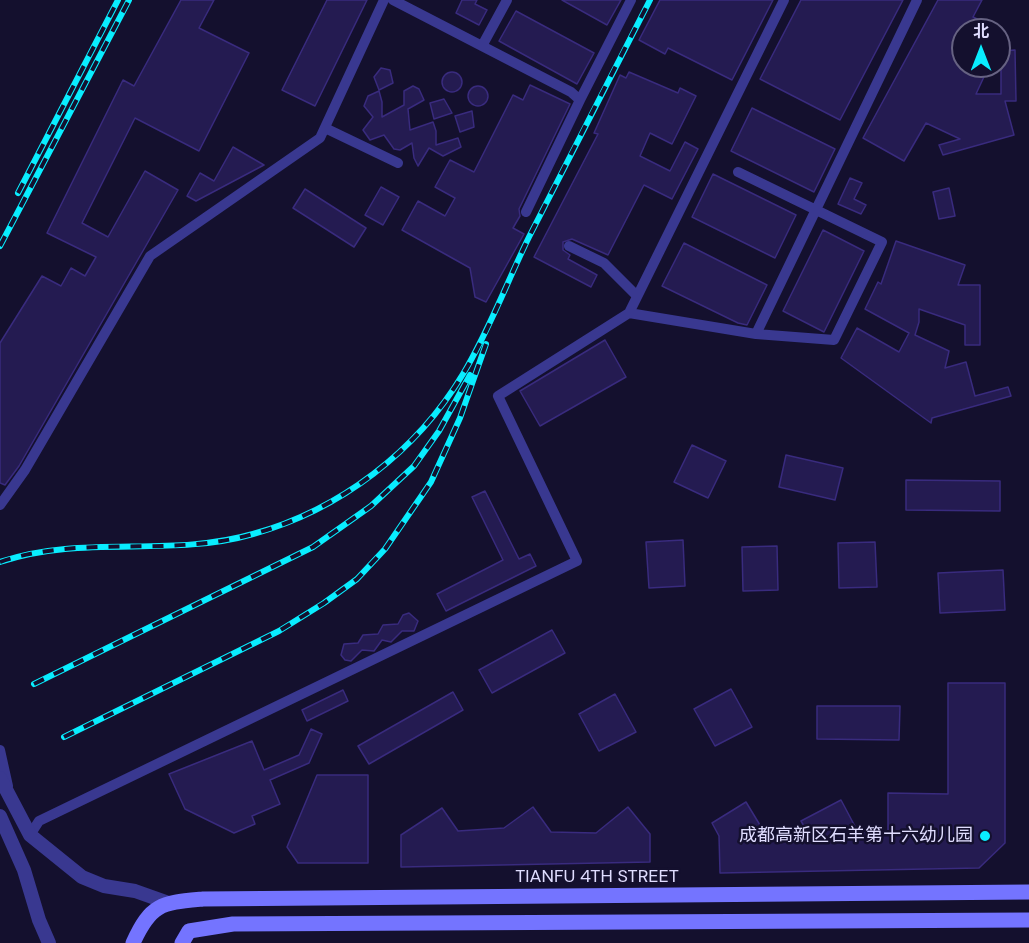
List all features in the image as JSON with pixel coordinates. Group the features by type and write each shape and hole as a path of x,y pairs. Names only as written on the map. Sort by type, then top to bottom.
{"main road":[{"name":"TIANFU 4TH STREET","path":"166,902 215,899 1029,892"},
{"path":"133,943 150,913 166,902"},
{"path":"185,937 233,924 1029,920"}],"street":[{"path":"0,505 25,470 150,256 320,138 384,0"},
{"path":"393,0 571,92 580,99"},
{"path":"482,46 507,0"},
{"path":"526,212 631,0"},
{"path":"30,835 39,821 577,561 498,396 629,313 784,0"},
{"path":"756,334 917,0"},
{"path":"325,128 398,163"},
{"path":"629,313 756,334 834,340 882,242 817,208 738,172"},
{"path":"569,246 604,263 637,296"},
{"path":"0,750 12,804"},
{"path":"0,778 30,835 82,877 104,886 135,891 166,902"},
{"path":"0,816 24,870 39,920 49,943"}],"building":[{"path":"181,0 214,0 199,28 249,53 199,151 135,118 82,223 108,237 145,171 178,190 19,466 5,485 0,483 0,343 42,276 61,286 71,268 85,276 96,257 47,233 123,80 134,86"},
{"path":"327,0 367,0 315,106 282,90"},
{"path":"462,0 477,0 475,4 487,10 479,25 456,13"},
{"path":"562,0 621,0 607,25"},
{"path":"660,0 773,0 732,80 668,48 665,54 639,40"},
{"path":"801,0 903,0 840,120 760,79"},
{"path":"938,0 982,0 973,17 975,18 951,18 951,78 983,78 976,94 1001,94 1001,78 1011,78 1011,50 1015,50 1016,101 1005,101 1014,135 943,155 939,145 960,139 926,123 904,161 863,138"},
{"path":"516,11 594,53 577,84 499,41"},
{"path":"381,68 390,70 393,83 379,90 374,77"},
{"path":"452,72 459,75 462,82 459,89 452,92 445,89 442,82 445,75"},
{"path":"629,72 678,93 680,88 696,96 672,144 650,133 640,156 670,171 685,142 698,149 672,199 644,185 608,255 572,239 563,242 563,250 570,255 568,259 597,275 591,287 534,257 598,134 594,133 620,75 626,78"},
{"path":"530,85 570,104 519,209 520,216 513,228 524,234 486,302 475,297 470,268 402,230 418,201 445,216 455,198 435,187 450,160 474,172 513,95 523,100"},
{"path":"413,86 419,89 424,100 408,109 410,130 433,122 436,131 436,145 458,138 461,147 443,156 429,148 418,166 414,158 412,143 400,150 394,149 384,135 370,140 363,130 373,117 364,106 368,96 379,91 382,117 404,105 404,91"},
{"path":"478,86 485,89 488,96 485,103 478,106 471,103 468,96 471,89"},
{"path":"444,99 452,113 434,119 430,103"},
{"path":"752,108 835,149 814,192 731,151"},
{"path":"472,111 474,127 460,132 455,116"},
{"path":"233,147 264,165 196,201 187,196 200,173 214,181"},
{"path":"713,174 796,215 775,258 692,217"},
{"path":"850,178 862,183 854,199 866,205 861,214 838,204"},
{"path":"381,187 399,197 383,225 365,215"},
{"path":"949,188 955,216 939,219 933,192"},
{"path":"305,189 366,228 354,247 293,208"},
{"path":"823,230 864,251 824,332 783,311"},
{"path":"896,241 965,265 958,285 980,285 980,345 965,345 965,325 919,309 919,322 915,335 949,351 945,368 966,362 975,396 1008,387 1011,396 932,418 931,423 841,358 857,328 899,352 909,333 865,309 878,282 881,284"},
{"path":"684,243 767,285 747,325 738,323 662,286"},
{"path":"605,340 626,377 540,426 520,391"},
{"path":"692,445 726,461 708,498 674,482"},
{"path":"786,455 843,468 835,500 779,487"},
{"path":"906,480 1000,481 1000,511 906,510"},
{"path":"485,491 519,559 530,554 536,566 446,611 437,594 503,560 472,497"},
{"path":"683,540 685,586 649,588 646,542"},
{"path":"875,542 877,587 839,588 838,543"},
{"path":"777,546 778,590 743,591 742,547"},
{"path":"1003,570 1005,610 940,613 938,573"},
{"path":"409,613 418,621 414,631 402,631 391,642 382,640 374,651 362,650 351,661 345,660 341,655 344,644 358,643 363,635 378,634 383,625 398,624 403,615"},
{"path":"552,630 565,653 492,693 479,670"},
{"path":"948,683 1005,683 1005,843 979,868 720,873 719,836 712,823 746,802 766,835 808,833 801,821 841,800 858,832 888,832 888,793 948,794"},
{"path":"731,689 752,727 715,746 694,709"},
{"path":"343,690 348,701 307,721 302,710"},
{"path":"453,692 463,710 369,764 358,746"},
{"path":"615,694 636,732 599,751 579,714"},
{"path":"817,706 900,706 899,740 817,739"},
{"path":"311,729 322,734 309,763 270,780 280,804 252,816 255,824 234,833 185,809 169,774 252,741 264,770 299,755"},
{"path":"317,775 368,775 368,863 298,863 287,847"},
{"path":"533,807 551,832 596,833 628,807 650,834 650,862 401,867 401,835 442,808 458,831 504,828"}],"railway":[{"path":"18,193 118,0"},
{"path":"0,246 129,0"},
{"path":"0,562 62,549 190,545 253,534 316,510 346,493 399,452 444,402 472,358 529,237 650,0"},
{"path":"64,737 279,631 357,579 385,549 431,482 460,418 486,344"},
{"path":"34,684 313,547 371,506 414,466 439,431 470,375"}],"place":[{"name":"成都高新区石羊第十六幼儿园","path":"985,836"}]}
